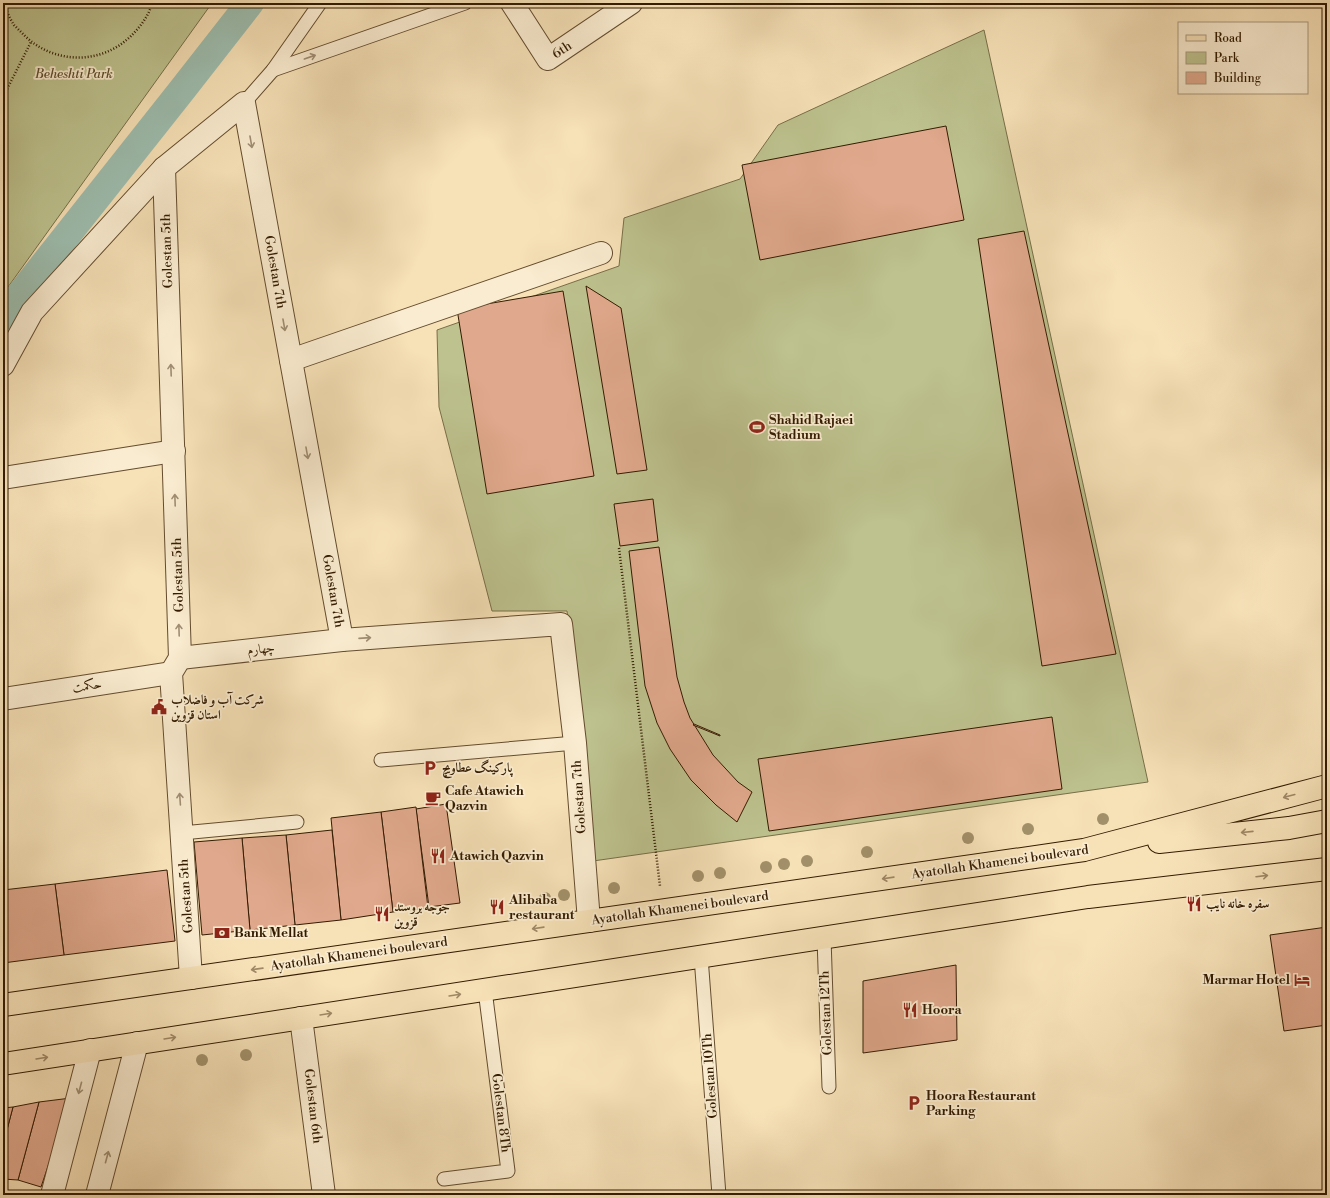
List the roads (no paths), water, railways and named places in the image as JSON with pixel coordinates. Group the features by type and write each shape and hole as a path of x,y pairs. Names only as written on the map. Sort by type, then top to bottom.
{"main road":[{"name":"Ayatollah Khamenei boulevard","path":"3,1005 1084,850 1327,786"},
{"path":"1084,850 1289,828 1327,822"},
{"path":"3,1064 1088,898 1327,868"}],"street":[{"name":"6th","path":"512,3 548,59 631,3"},
{"path":"3,365 32,312 164,168 244,103"},
{"name":"Golestan 7th","path":"244,103 342,640 561,624 575,743 589,921"},
{"name":"Golestan 5th","path":"164,168 174,451 176,665 182,833 191,978"},
{"path":"291,360 601,253"},
{"path":"3,478 174,451"},
{"name":"چهارم","path":"176,665 342,640"},
{"name":"حکمت","path":"3,699 176,665"},
{"name":"Golestan 6th","path":"301,1018 324,1195"},
{"path":"97,1195 137,1043"},
{"path":"52,1195 90,1050"}],"lane":[{"path":"244,103 273,70 320,3"},
{"path":"273,70 465,3"},
{"path":"381,760 575,743"},
{"path":"182,833 297,822"},
{"name":"Golestan 12Th","path":"824,938 829,1087"},
{"name":"Golestan 10Th","path":"700,957 719,1195"},
{"name":"Golestan 8Th","path":"444,1179 508,1171 485,990"}],"waterway":[{"path":"3,316 250,3"}],"place":[{"name":"Shahid Rajaei Stadium","path":"757,427"},
{"name":"شرکت آب و فاضلاب استان قزوین","path":"159,707"},
{"name":"پارکینگ عطاویچ","path":"430,768"},
{"name":"Cafe Atawich Qazvin","path":"433,798"},
{"name":"Atawich Qazvin","path":"438,856"},
{"name":"سفره خانه نایب","path":"1194,904"},
{"name":"Alibaba restaurant","path":"497,907"},
{"name":"جوجه بروستد قزوین","path":"382,914"},
{"name":"Bank Mellat","path":"222,933"},
{"name":"Marmar Hotel","path":"1302,980"},
{"name":"Hoora","path":"910,1010"},
{"name":"Hoora Restaurant Parking","path":"914,1103"}],"park label":[{"name":"Beheshti Park","path":"74,74"}]}
